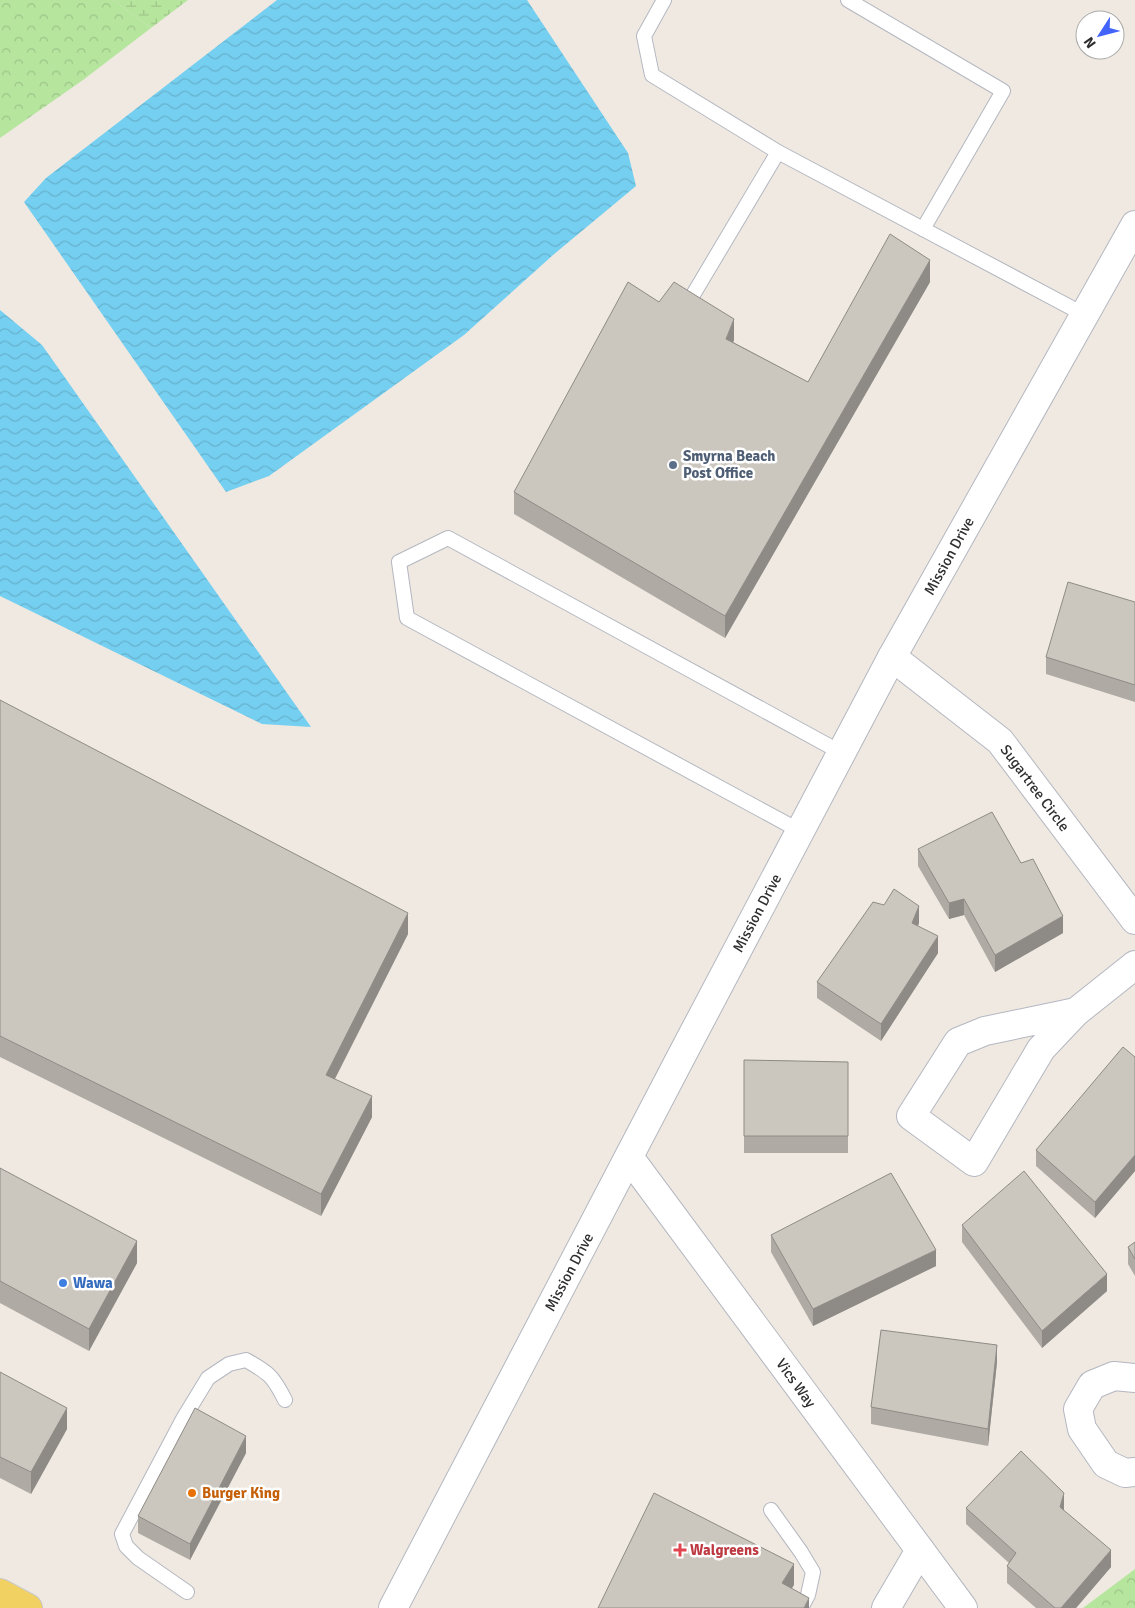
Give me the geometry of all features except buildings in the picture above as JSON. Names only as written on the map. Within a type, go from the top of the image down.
[{"type":"main road","points":[[0,1593],[28,1608]]},
{"type":"street","name":"Mission Drive","points":[[393,1608],[892,657],[1135,225]]},
{"type":"street","name":"Sugartree Circle","points":[[892,657],[1000,741],[1135,920]]},
{"type":"street","points":[[1076,1012],[985,1031],[958,1042],[911,1116],[974,1162],[1041,1049],[1076,1012],[1135,965]]},
{"type":"street","name":"Vics Way","points":[[629,1157],[962,1608]]},
{"type":"street","points":[[1135,1378],[1114,1376],[1092,1385],[1078,1409],[1082,1429],[1106,1464],[1125,1473],[1135,1472]]},
{"type":"street","points":[[886,1608],[920,1550]]},
{"type":"lane","points":[[664,0],[644,36],[652,75],[778,152],[1085,315]]},
{"type":"lane","points":[[848,0],[1003,91],[923,229]]},
{"type":"lane","points":[[684,310],[778,152]]},
{"type":"lane","points":[[800,831],[408,618],[399,562],[448,538],[842,753]]},
{"type":"lane","points":[[187,1592],[138,1558],[126,1546],[122,1534],[183,1419],[208,1378],[228,1364],[246,1360],[268,1373],[286,1400]]},
{"type":"lane","points":[[771,1510],[813,1572],[808,1595],[801,1608]]},
{"type":"green space","points":[[0,0],[113,0],[151,28],[83,80],[0,138]]},
{"type":"green space","points":[[113,0],[188,0],[151,28]]},
{"type":"green space","points":[[1135,1569],[1135,1608],[1083,1608]]},
{"type":"water","points":[[277,0],[527,0],[628,153],[636,186],[553,255],[464,335],[269,476],[226,492],[24,202],[46,178]]},
{"type":"water","points":[[0,310],[42,345],[311,727],[262,724],[0,596]]},
{"type":"place","name":"Smyrna Beach Post Office","points":[[673,465]]},
{"type":"place","name":"Wawa","points":[[63,1283]]},
{"type":"place","name":"Burger King","points":[[192,1493]]},
{"type":"place","name":"Walgreens","points":[[680,1550]]}]
